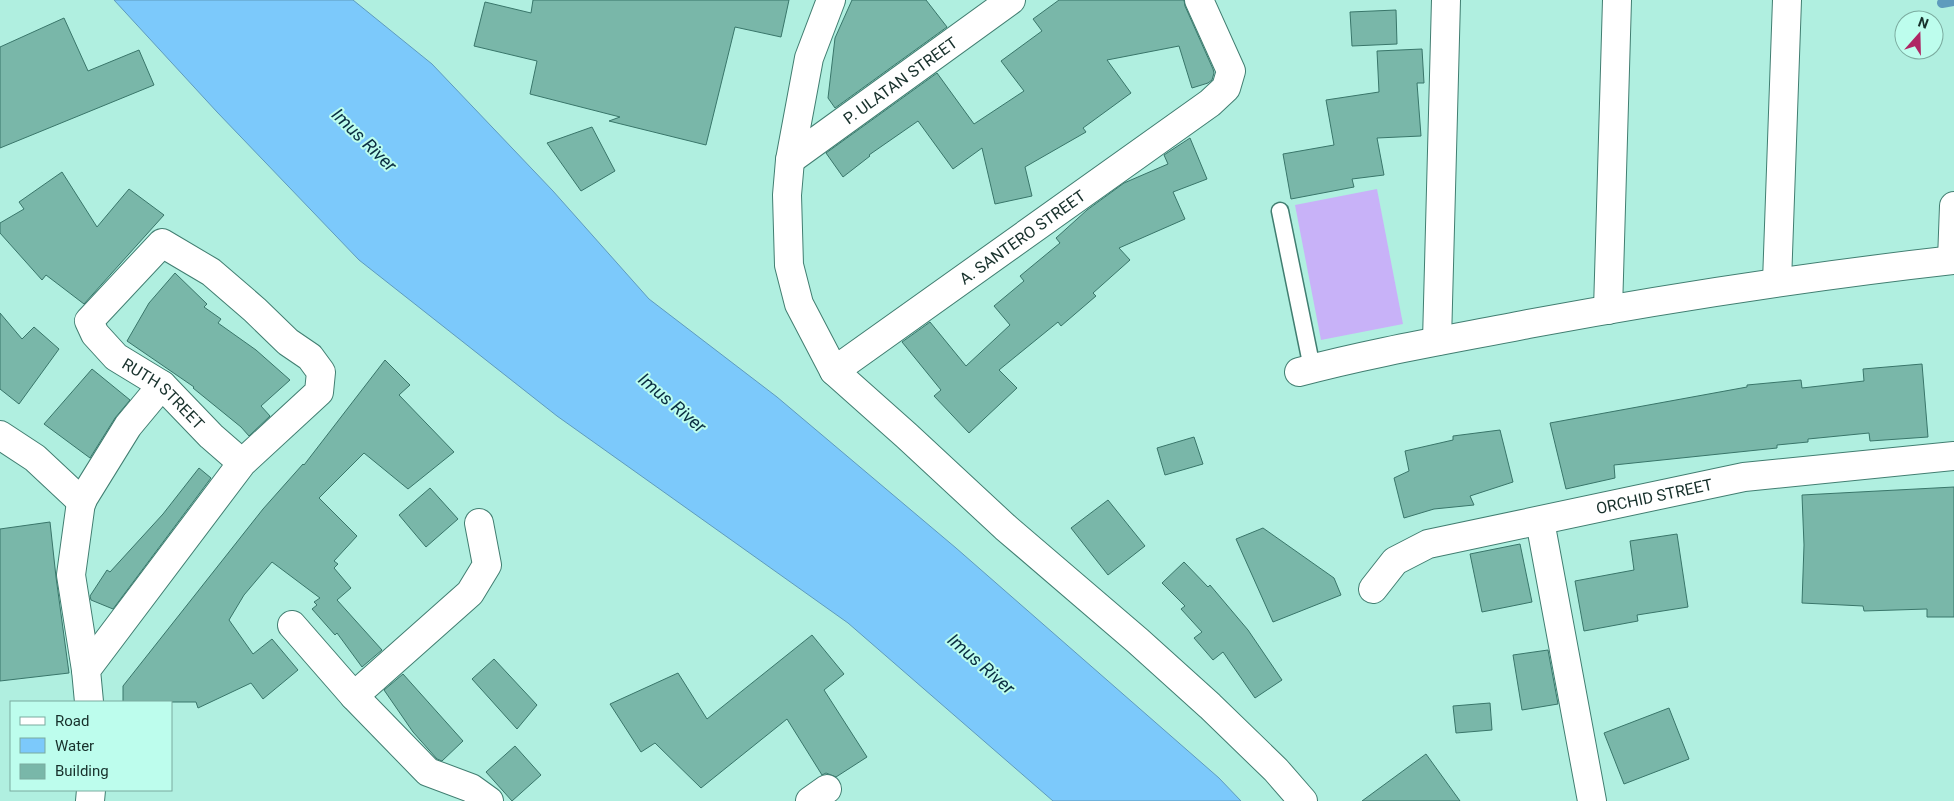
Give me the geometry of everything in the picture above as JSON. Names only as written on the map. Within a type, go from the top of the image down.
[{"type":"street","points":[[831,0],[809,58],[790,160],[787,195],[789,265],[799,304],[834,370],[1005,527],[1138,641],[1210,706],[1276,770],[1303,801]]},
{"type":"street","name":"P. ULATAN STREET","points":[[790,160],[1011,0]]},
{"type":"street","name":"A. SANTERO STREET","points":[[834,370],[1210,104],[1226,88],[1231,71],[1200,0]]},
{"type":"street","points":[[1437,341],[1446,0]]},
{"type":"street","points":[[1608,310],[1617,0]]},
{"type":"street","points":[[1777,282],[1787,0]]},
{"type":"street","points":[[1306,370],[1437,341],[1608,310],[1777,282],[1953,260],[1954,206]]},
{"type":"street","name":"RUTH STREET","points":[[162,243],[211,272],[288,342],[310,357],[320,372],[319,392],[242,463],[211,436],[162,385],[116,357],[95,334],[89,320],[162,243]]},
{"type":"street","points":[[88,701],[86,670],[71,575],[82,502],[128,426],[162,385]]},
{"type":"street","points":[[0,434],[35,458],[82,502]]},
{"type":"street","name":"ORCHID STREET","points":[[1373,589],[1395,560],[1428,544],[1744,477],[1954,456]]},
{"type":"street","points":[[86,670],[242,463]]},
{"type":"street","points":[[1540,521],[1592,801]]},
{"type":"street","points":[[354,696],[470,593],[487,565],[479,523]]},
{"type":"street","points":[[292,625],[354,696],[428,772],[471,788],[489,801]]},
{"type":"lane","points":[[1280,212],[1306,370]]},
{"type":"shaded area","points":[[1377,189],[1403,324],[1321,340],[1295,205]]},
{"type":"water","name":"Imus River","points":[[114,0],[353,0],[432,64],[553,191],[649,299],[777,397],[956,548],[1219,778],[1241,801],[1053,801],[848,623],[557,416],[359,260],[217,112]]},
{"type":"building","points":[[533,0],[789,0],[781,37],[735,27],[706,145],[609,121],[620,117],[530,94],[537,61],[474,46],[485,2],[531,13]]},
{"type":"building","points":[[852,0],[926,0],[947,27],[835,108],[828,98],[835,38]]},
{"type":"building","points":[[1059,0],[1184,0],[1213,69],[1212,80],[1192,88],[1179,46],[1107,60],[1131,93],[1083,128],[1086,132],[1025,167],[1032,196],[995,204],[982,148],[953,169],[918,121],[869,155],[843,177],[826,153],[937,73],[974,124],[1024,91],[1001,61],[1042,31],[1033,19]]},
{"type":"building","points":[[1396,10],[1397,44],[1352,46],[1350,12]]},
{"type":"building","points":[[64,18],[88,71],[139,50],[154,85],[0,148],[0,47]]},
{"type":"building","points":[[1422,49],[1424,83],[1417,83],[1421,136],[1377,138],[1384,175],[1352,179],[1354,187],[1291,199],[1283,154],[1334,145],[1326,100],[1379,92],[1377,51]]},
{"type":"building","points":[[592,127],[615,171],[581,191],[547,143]]},
{"type":"building","points":[[1190,138],[1207,179],[1173,192],[1185,219],[1119,248],[1130,260],[1093,293],[1096,296],[1061,326],[1058,322],[999,370],[1017,388],[969,433],[934,396],[941,390],[902,342],[930,322],[966,366],[1010,325],[994,306],[1024,281],[1020,276],[1060,243],[1056,238],[1087,210],[1124,183],[1168,164],[1164,155]]},
{"type":"building","points":[[62,172],[97,227],[129,189],[164,215],[84,304],[46,275],[42,280],[0,233],[0,223],[24,209],[19,202]]},
{"type":"building","points":[[175,273],[207,304],[204,307],[221,319],[218,323],[256,350],[290,380],[261,406],[270,416],[249,436],[194,387],[127,341],[149,303]]},
{"type":"building","points":[[0,313],[22,339],[34,327],[59,349],[19,404],[0,389]]},
{"type":"building","points":[[385,360],[410,385],[399,395],[454,452],[408,489],[364,453],[319,498],[357,536],[334,561],[338,564],[334,568],[351,588],[337,600],[382,650],[362,667],[337,633],[335,635],[312,609],[317,605],[314,602],[320,598],[272,562],[244,595],[229,620],[253,654],[272,639],[298,670],[263,699],[251,683],[198,708],[196,702],[123,701],[123,686],[263,509],[304,465]]},
{"type":"building","points":[[1922,364],[1928,437],[1870,441],[1869,433],[1808,439],[1808,442],[1777,445],[1777,448],[1614,465],[1615,478],[1566,489],[1550,423],[1747,387],[1747,385],[1801,380],[1802,388],[1864,381],[1863,369]]},
{"type":"building","points":[[92,369],[130,400],[115,418],[90,458],[44,424]]},
{"type":"building","points":[[1500,430],[1513,482],[1470,496],[1474,505],[1434,509],[1404,518],[1394,478],[1409,471],[1405,451],[1453,440],[1453,436]]},
{"type":"building","points":[[1194,437],[1203,464],[1165,475],[1157,448]]},
{"type":"building","points":[[199,468],[211,478],[113,609],[91,600],[90,596],[107,570],[110,572],[163,514]]},
{"type":"building","points":[[1954,487],[1954,617],[1927,617],[1927,609],[1864,611],[1863,606],[1802,603],[1804,545],[1802,495]]},
{"type":"building","points":[[430,488],[458,519],[426,547],[399,515]]},
{"type":"building","points":[[1108,500],[1145,546],[1108,575],[1071,528]]},
{"type":"building","points":[[50,522],[69,673],[0,681],[0,529]]},
{"type":"building","points":[[1263,528],[1334,578],[1341,595],[1273,622],[1236,539]]},
{"type":"building","points":[[1677,534],[1688,607],[1637,615],[1638,621],[1584,631],[1575,581],[1634,570],[1630,541]]},
{"type":"building","points":[[1520,544],[1532,602],[1482,612],[1470,554]]},
{"type":"building","points":[[1184,562],[1208,587],[1210,585],[1248,630],[1282,680],[1255,698],[1223,652],[1213,660],[1194,638],[1202,632],[1181,609],[1185,606],[1162,583]]},
{"type":"building","points":[[812,635],[844,674],[824,690],[867,757],[836,777],[826,773],[822,775],[787,719],[701,788],[655,743],[641,752],[610,704],[678,673],[707,719]]},
{"type":"building","points":[[1548,650],[1558,704],[1522,710],[1513,655]]},
{"type":"building","points":[[494,659],[537,705],[517,729],[472,679]]},
{"type":"building","points":[[403,674],[463,741],[442,761],[437,759],[413,732],[384,690]]},
{"type":"building","points":[[1490,703],[1492,730],[1456,733],[1453,706]]},
{"type":"building","points":[[1669,708],[1689,759],[1624,784],[1604,733]]},
{"type":"building","points":[[515,746],[541,775],[512,801],[486,772]]},
{"type":"building","points":[[1426,754],[1460,801],[1362,801]]},
{"type":"waterway","points":[[1942,3],[1954,1]]}]
